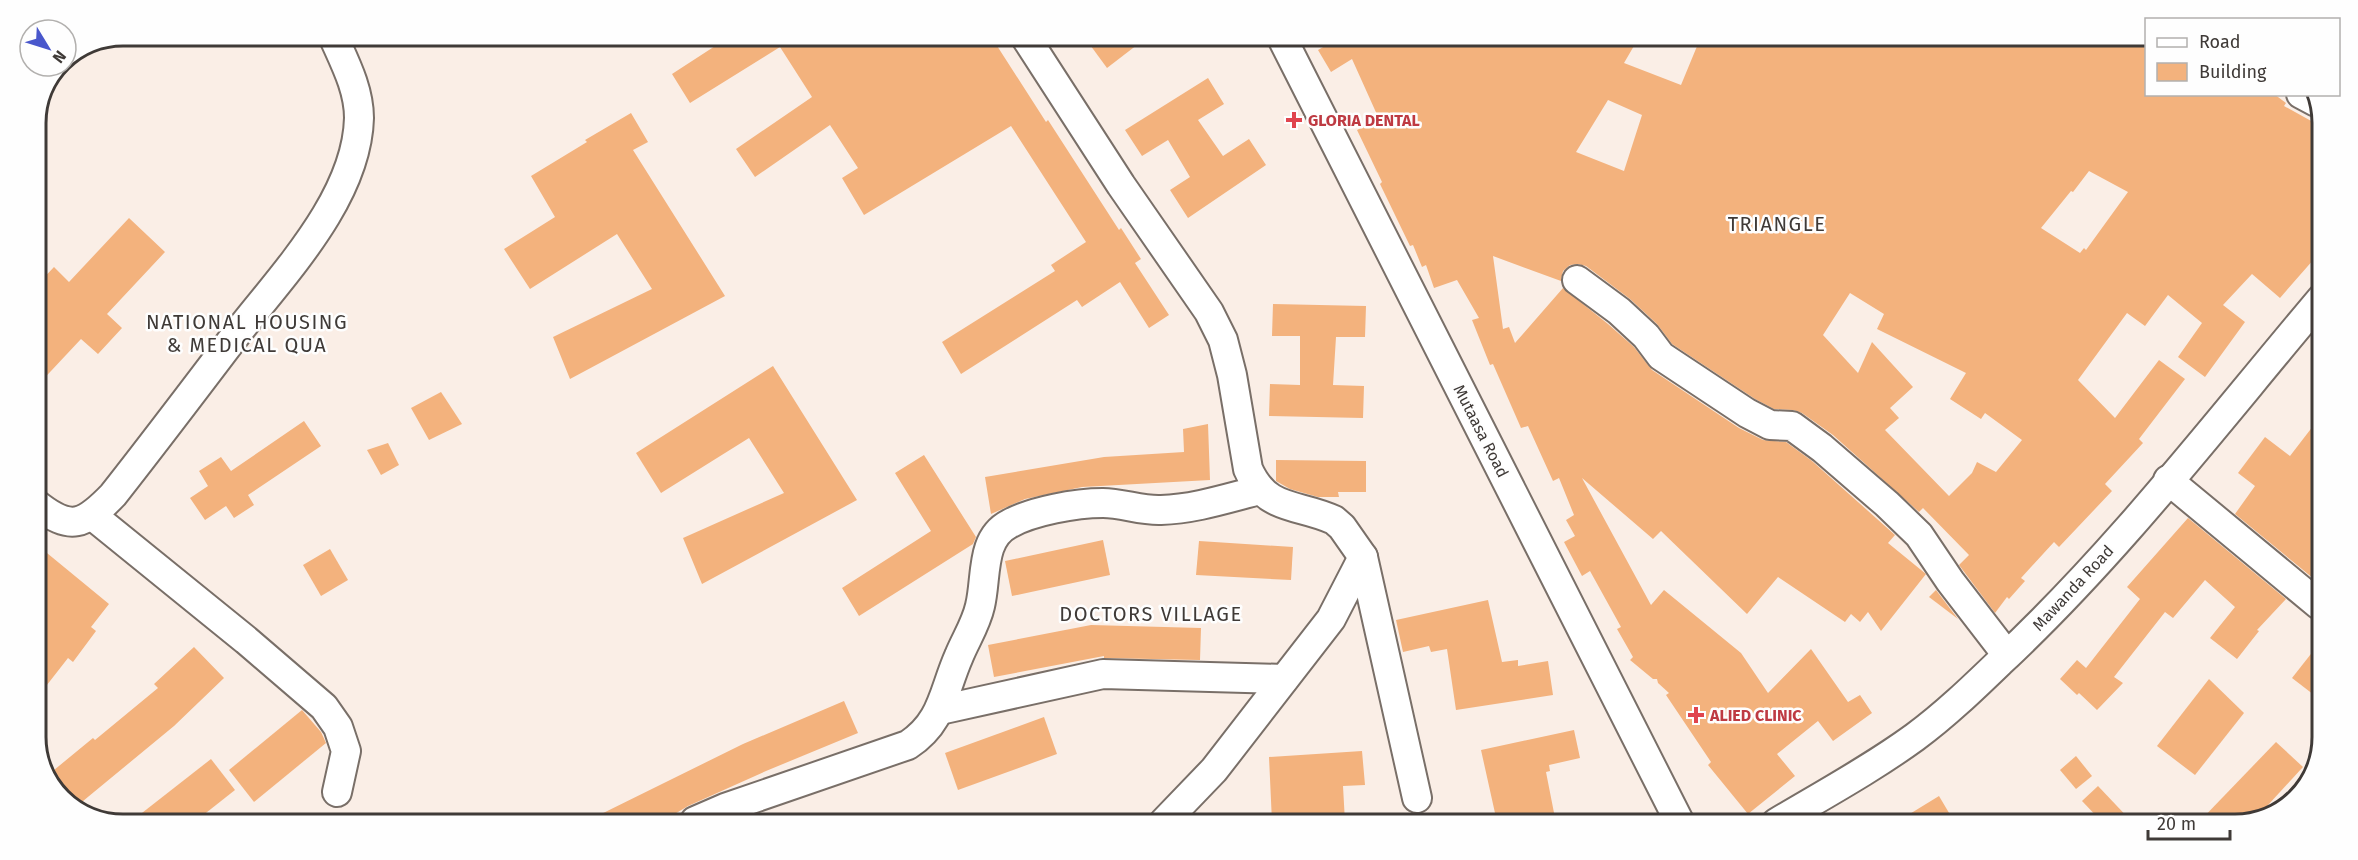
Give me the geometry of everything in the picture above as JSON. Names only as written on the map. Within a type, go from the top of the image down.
[{"type":"street","points":[[47,515],[70,522],[93,516],[113,495],[316,230],[348,173],[356,144],[359,117],[356,88],[337,46]]},
{"type":"street","points":[[1031,46],[1121,184],[1209,312],[1223,340],[1232,375],[1248,469],[1260,490],[1281,504],[1321,514],[1334,520],[1342,527],[1363,557],[1417,798]]},
{"type":"street","name":"Mutaasa Road","points":[[1286,46],[1675,814]]},
{"type":"street","points":[[1577,280],[1625,317],[1646,336],[1661,356],[1770,425],[1792,426],[1822,448],[1887,504],[1919,535],[1950,581],[2007,655]]},
{"type":"street","name":"Mawanda Road","points":[[1790,814],[1915,736],[2007,655],[2082,581],[2311,310]]},
{"type":"street","points":[[2168,480],[2312,599]]},
{"type":"street","points":[[711,814],[908,745],[933,720],[980,608],[988,550],[995,534],[1009,524],[1070,506],[1102,503],[1158,510],[1182,509],[1260,490]]},
{"type":"street","points":[[93,516],[246,640],[324,707],[338,727],[346,751],[337,792]]},
{"type":"street","points":[[1172,814],[1214,770],[1330,619],[1363,557]]},
{"type":"street","points":[[933,720],[1103,674],[1284,679]]},
{"type":"building","points":[[715,46],[997,46],[1046,122],[1048,120],[1119,230],[1121,228],[1141,259],[1135,263],[1169,315],[1149,328],[1120,282],[1082,307],[1077,300],[961,374],[942,342],[1055,271],[1051,265],[1086,242],[1011,126],[864,215],[842,178],[858,168],[830,125],[755,177],[736,149],[812,97],[780,47],[690,103],[672,74]]},
{"type":"building","points":[[1091,46],[1136,46],[1107,68]]},
{"type":"building","points":[[1325,46],[1634,46],[1624,63],[1681,85],[1697,46],[2145,46],[2145,96],[2277,96],[2286,103],[2284,106],[2311,121],[2311,262],[2280,298],[2252,274],[2223,305],[2245,322],[2205,377],[2178,357],[2202,323],[2168,295],[2145,326],[2127,313],[2078,380],[2115,418],[2159,360],[2185,379],[2139,439],[2143,443],[2105,484],[2112,491],[2059,547],[2054,542],[2021,578],[2025,581],[2009,599],[2007,597],[1995,613],[1959,565],[1969,555],[1923,508],[1919,512],[1833,435],[1802,413],[1774,409],[1755,399],[1672,344],[1657,324],[1630,299],[1586,266],[1570,265],[1563,271],[1561,281],[1493,256],[1503,329],[1509,327],[1515,343],[1563,288],[1634,347],[1652,370],[1739,428],[1763,440],[1786,442],[1812,461],[1895,535],[1888,543],[1926,574],[1881,631],[1868,612],[1860,622],[1851,614],[1845,622],[1778,577],[1747,614],[1661,531],[1653,539],[1582,478],[1651,605],[1664,590],[1741,653],[1768,693],[1811,649],[1848,702],[1860,695],[1872,713],[1833,741],[1818,721],[1777,754],[1795,776],[1748,814],[1708,765],[1711,762],[1666,695],[1669,693],[1658,683],[1657,679],[1653,679],[1630,660],[1633,657],[1617,629],[1621,627],[1590,571],[1582,576],[1564,542],[1575,536],[1566,520],[1574,515],[1559,478],[1553,481],[1528,426],[1521,428],[1493,364],[1490,365],[1472,320],[1479,318],[1457,280],[1434,288],[1426,265],[1422,267],[1413,245],[1410,246],[1380,184],[1382,182],[1357,130],[1379,119],[1352,59],[1331,72],[1318,50]],"holes":[[[1608,100],[1642,115],[1624,171],[1576,152]],[[2089,171],[2128,192],[2086,250],[2084,248],[2080,253],[2041,228]],[[1850,293],[1884,314],[1877,329],[1966,373],[1950,399],[1981,419],[1985,413],[2022,440],[1996,472],[1977,462],[1972,473],[1949,496],[1885,430],[1899,418],[1890,408],[1913,387],[1872,342],[1858,373],[1823,335]]]},
{"type":"building","points":[[1208,78],[1224,104],[1198,120],[1223,156],[1249,139],[1266,165],[1188,218],[1170,190],[1190,177],[1168,140],[1142,156],[1125,130]]},
{"type":"building","points":[[631,113],[648,142],[633,150],[725,296],[570,379],[553,337],[652,289],[617,234],[530,289],[504,249],[555,217],[531,176]]},
{"type":"building","points":[[129,218],[165,252],[107,314],[122,328],[98,354],[81,339],[46,376],[46,275],[54,267],[69,282]]},
{"type":"building","points":[[1273,304],[1366,306],[1365,337],[1336,337],[1333,385],[1364,386],[1363,418],[1269,416],[1270,384],[1300,385],[1300,336],[1272,336]]},
{"type":"building","points":[[773,366],[857,500],[702,584],[683,538],[784,493],[749,438],[661,493],[636,453]]},
{"type":"building","points":[[441,392],[462,424],[429,440],[411,408]]},
{"type":"building","points":[[304,421],[321,446],[248,495],[254,505],[234,518],[226,506],[205,520],[190,498],[208,486],[199,471],[221,457],[231,471]]},
{"type":"building","points":[[1208,424],[1210,480],[1082,487],[1025,499],[991,514],[985,477],[1104,457],[1184,452],[1183,429]]},
{"type":"building","points":[[2312,428],[2312,577],[2235,514],[2255,486],[2238,473],[2265,437],[2290,456]]},
{"type":"building","points":[[388,443],[399,465],[381,475],[367,450]]},
{"type":"building","points":[[924,455],[976,537],[973,544],[859,616],[842,588],[931,531],[895,473]]},
{"type":"building","points":[[1276,460],[1366,461],[1366,492],[1338,492],[1339,497],[1318,497],[1290,489],[1276,481]]},
{"type":"building","points":[[2188,518],[2286,599],[2257,630],[2259,631],[2237,659],[2210,638],[2235,607],[2205,580],[2173,618],[2165,612],[2114,677],[2123,683],[2097,710],[2060,679],[2077,660],[2086,668],[2140,599],[2127,587]]},
{"type":"building","points":[[1103,540],[1110,575],[1012,596],[1005,561]]},
{"type":"building","points":[[1199,541],[1293,547],[1291,580],[1196,575]]},
{"type":"building","points":[[330,549],[348,580],[321,596],[303,565]]},
{"type":"building","points":[[47,553],[109,604],[91,627],[96,631],[73,662],[68,658],[47,685]]},
{"type":"building","points":[[1936,590],[1958,619],[1929,597]]},
{"type":"building","points":[[1488,600],[1502,662],[1518,660],[1518,666],[1548,661],[1553,695],[1456,710],[1447,649],[1431,652],[1429,646],[1403,652],[1396,620]]},
{"type":"building","points":[[1091,625],[1201,628],[1200,660],[1104,658],[1104,656],[994,677],[988,645]]},
{"type":"building","points":[[194,647],[224,678],[174,726],[82,802],[69,791],[54,770],[158,688],[154,684]]},
{"type":"building","points":[[2312,653],[2312,693],[2292,678]]},
{"type":"building","points":[[2209,679],[2244,713],[2195,775],[2157,746]]},
{"type":"building","points":[[844,701],[858,733],[766,771],[675,814],[601,814],[743,744]]},
{"type":"building","points":[[302,710],[321,732],[326,743],[254,802],[229,770]]},
{"type":"building","points":[[1044,717],[1057,754],[958,790],[945,753]]},
{"type":"building","points":[[1574,730],[1580,758],[1549,765],[1550,771],[1546,772],[1554,814],[1495,814],[1481,750]]},
{"type":"building","points":[[2276,742],[2303,767],[2266,807],[2245,813],[2207,814]]},
{"type":"building","points":[[1362,751],[1365,785],[1343,786],[1345,814],[1272,814],[1269,757]]},
{"type":"building","points":[[2076,756],[2092,776],[2076,789],[2060,770]]},
{"type":"building","points":[[211,759],[235,790],[205,814],[141,814]]},
{"type":"building","points":[[2098,786],[2125,814],[2094,814],[2082,801]]},
{"type":"building","points":[[1939,796],[1950,814],[1910,814]]},
{"type":"place","name":"GLORIA DENTAL","points":[[1294,120]]},
{"type":"place","name":"ALIED CLINIC","points":[[1696,715]]},
{"type":"district","name":"TRIANGLE","points":[[1777,224]]},
{"type":"district","name":"NATIONAL HOUSING & MEDICAL QUA","points":[[247,334]]},
{"type":"district","name":"DOCTORS VILLAGE","points":[[1151,614]]}]
